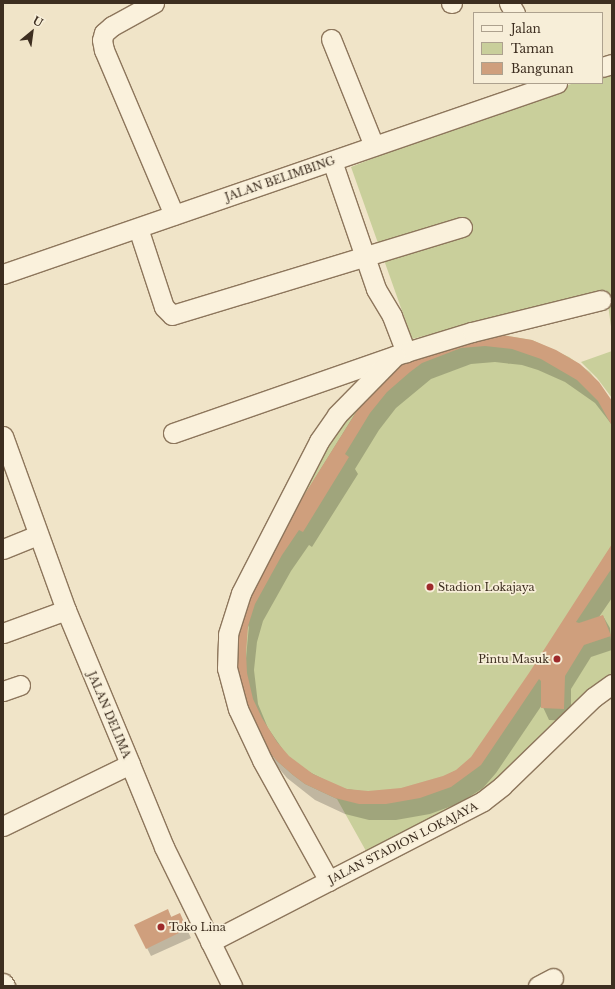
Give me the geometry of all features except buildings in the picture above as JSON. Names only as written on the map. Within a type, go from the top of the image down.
[{"type":"street","points":[[154,3],[112,26],[104,33],[102,40],[104,50],[174,215]]},
{"type":"street","points":[[509,3],[514,12]]},
{"type":"street","points":[[330,39],[374,146]]},
{"type":"street","name":"JALAN BELIMBING","points":[[3,274],[332,161],[549,84]]},
{"type":"street","points":[[332,161],[376,289],[392,316],[400,354]]},
{"type":"street","points":[[138,228],[164,307],[172,315],[462,227]]},
{"type":"street","points":[[173,433],[400,354],[472,332],[601,300]]},
{"type":"street","points":[[329,881],[262,760],[238,709],[227,668],[228,634],[241,593],[320,441],[337,415],[400,354]]},
{"type":"street","name":"JALAN DELIMA","points":[[3,436],[66,610],[164,847],[232,986]]},
{"type":"street","points":[[3,549],[38,535]]},
{"type":"street","points":[[3,632],[66,610]]},
{"type":"street","name":"JALAN STADION LOKAJAYA","points":[[210,942],[483,801],[507,781],[589,702],[612,684]]},
{"type":"street","points":[[3,826],[130,764]]},
{"type":"green space","points":[[612,69],[612,334],[606,290],[412,339],[351,167],[442,131],[571,84],[603,84],[603,73]]},
{"type":"green space","name":"Stadion Lokajaya","points":[[490,333],[532,340],[569,357],[590,372],[612,401],[612,675],[522,758],[488,786],[438,817],[366,851],[337,799],[305,784],[293,775],[277,761],[261,742],[231,659],[312,460],[389,364]]},
{"type":"green space","points":[[612,351],[612,398],[597,378],[581,362]]},
{"type":"place","name":"Stadion Lokajaya","points":[[430,587]]},
{"type":"place","name":"Pintu Masuk","points":[[557,659]]},
{"type":"place","name":"Toko Lina","points":[[161,927]]}]
